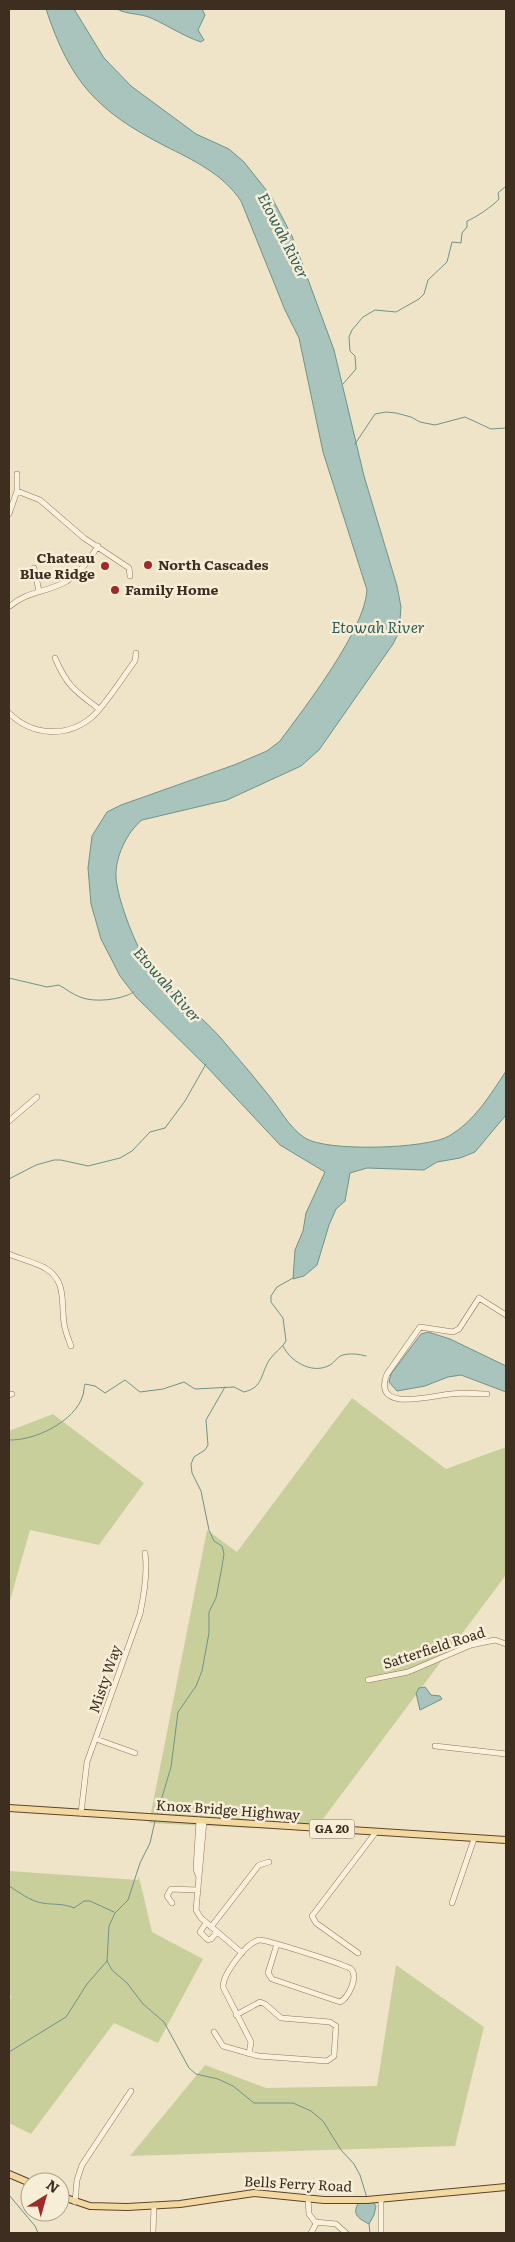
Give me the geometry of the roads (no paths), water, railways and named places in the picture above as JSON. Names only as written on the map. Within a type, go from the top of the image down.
[{"type":"main road","name":"Knox Bridge Highway","points":[[9,1808],[506,1840]]},
{"type":"main road","name":"Bells Ferry Road","points":[[70,2200],[101,2207],[193,2202],[254,2193],[308,2199],[381,2198],[506,2187]]},
{"type":"street","points":[[9,514],[17,491],[18,474]]},
{"type":"street","points":[[17,491],[40,500],[84,538],[129,568],[130,576]]},
{"type":"street","points":[[10,606],[21,597],[66,582],[84,568],[98,546]]},
{"type":"street","points":[[34,568],[39,591]]},
{"type":"street","points":[[9,713],[28,727],[40,732],[75,728],[93,716],[99,709],[134,661],[136,654]]},
{"type":"street","points":[[55,658],[64,678],[71,687],[99,709]]},
{"type":"street","points":[[9,1121],[37,1097]]},
{"type":"street","points":[[9,1254],[45,1269],[57,1280],[63,1296],[64,1323],[71,1346]]},
{"type":"street","points":[[487,1394],[454,1393],[415,1400],[400,1399],[390,1395],[384,1386],[387,1374],[417,1330],[425,1327],[453,1332],[460,1329],[479,1298],[506,1315]]},
{"type":"street","name":"Misty Way","points":[[81,1813],[87,1762],[140,1614],[144,1597],[145,1553]]},
{"type":"street","name":"Satterfield Road","points":[[368,1680],[408,1672],[471,1645],[495,1640],[506,1644]]},
{"type":"street","points":[[96,1739],[135,1752]]},
{"type":"street","points":[[435,1746],[506,1754]]},
{"type":"street","points":[[201,1820],[196,1869],[198,1875],[196,1910],[211,1927],[242,1953]]},
{"type":"street","points":[[358,1953],[316,1923],[312,1916],[376,1832]]},
{"type":"street","points":[[452,1903],[474,1838]]},
{"type":"street","points":[[211,1927],[259,1865],[269,1862]]},
{"type":"street","points":[[172,1903],[167,1896],[172,1889],[197,1890]]},
{"type":"street","points":[[206,1922],[200,1932],[202,1936],[211,1939],[217,1932]]},
{"type":"street","points":[[250,2054],[251,2042],[225,1994],[223,1980],[242,1953],[257,1940],[277,1944],[349,1968],[354,1978],[345,2000],[337,2002],[272,1979],[268,1972],[277,1944]]},
{"type":"street","points":[[214,2032],[223,2046],[258,2056],[326,2061],[334,2056],[336,2026],[330,2022],[281,2018],[260,2002],[236,2015]]},
{"type":"street","points":[[76,2202],[78,2180],[82,2165],[131,2091]]},
{"type":"street","points":[[381,2198],[381,2233]]},
{"type":"street","points":[[308,2199],[309,2214],[317,2222],[336,2224],[346,2233]]},
{"type":"street","points":[[153,2233],[154,2205]]},
{"type":"street","points":[[311,2233],[317,2222]]},
{"type":"water","name":"Etowah River","points":[[46,9],[74,9],[104,58],[131,86],[196,134],[229,149],[244,162],[271,196],[292,236],[334,350],[364,476],[397,586],[401,607],[399,632],[393,644],[319,750],[301,766],[227,800],[142,820],[131,831],[120,853],[116,877],[120,899],[135,940],[153,971],[220,1037],[271,1098],[289,1123],[305,1138],[316,1142],[354,1147],[377,1147],[420,1144],[449,1136],[474,1115],[506,1071],[506,1115],[475,1152],[460,1158],[437,1162],[424,1170],[367,1168],[350,1173],[345,1201],[336,1209],[329,1225],[317,1265],[304,1276],[293,1279],[295,1250],[303,1231],[306,1213],[325,1172],[280,1145],[206,1066],[136,997],[120,976],[101,939],[91,904],[88,868],[92,836],[107,812],[121,805],[234,765],[267,751],[280,741],[318,689],[345,646],[364,607],[367,590],[323,452],[299,338],[285,310],[241,201],[234,191],[216,175],[141,133],[104,107],[76,75],[55,34]]},
{"type":"water","points":[[117,9],[202,9],[205,15],[198,30],[204,40],[201,42],[194,40],[147,16]]},
{"type":"water","points":[[428,1332],[450,1339],[506,1366],[506,1392],[461,1375],[448,1377],[425,1386],[397,1391],[389,1382],[391,1374],[421,1334]]},
{"type":"water","points":[[425,1687],[431,1695],[440,1696],[442,1699],[420,1710],[416,1693],[419,1688]]},
{"type":"water","points":[[362,2198],[371,2199],[376,2206],[369,2224],[360,2219],[356,2214],[356,2207]]},
{"type":"waterway","points":[[343,384],[356,369],[355,356],[350,351],[349,337],[352,330],[363,317],[375,310],[396,312],[419,299],[424,294],[428,280],[447,262],[452,242],[461,243],[462,233],[467,227],[467,221],[484,212],[496,202],[499,199],[498,193],[506,186]]},
{"type":"waterway","points":[[355,444],[375,414],[386,412],[396,413],[411,417],[420,422],[435,425],[465,417],[491,429],[506,428]]},
{"type":"waterway","points":[[9,978],[47,987],[59,985],[77,996],[93,1000],[115,999],[134,992]]},
{"type":"waterway","points":[[9,1179],[36,1165],[54,1160],[88,1166],[120,1158],[132,1151],[150,1132],[165,1128],[185,1101],[206,1064]]},
{"type":"waterway","points":[[9,1440],[30,1437],[63,1421],[79,1405],[85,1384],[95,1386],[105,1393],[125,1380],[140,1392],[163,1389],[184,1382],[195,1389],[234,1387],[244,1392],[250,1390],[261,1379],[270,1359],[286,1341],[283,1318],[271,1302],[271,1296],[277,1287],[293,1278]]},
{"type":"waterway","points":[[283,1346],[296,1361],[302,1365],[315,1368],[330,1365],[343,1355],[366,1356]]},
{"type":"waterway","points":[[157,1814],[171,1767],[178,1712],[196,1686],[202,1671],[209,1633],[209,1612],[216,1598],[224,1554],[222,1546],[214,1541],[209,1530],[201,1491],[192,1473],[191,1464],[194,1457],[205,1450],[208,1445],[206,1420],[225,1387]]},
{"type":"waterway","points":[[155,1821],[150,1843],[140,1863],[128,1900],[115,1913],[109,1926],[107,1961],[112,1970],[127,1983],[143,2004],[164,2022],[189,2068],[196,2074],[218,2079],[233,2086],[254,2103],[293,2103],[311,2111],[323,2121],[341,2150],[354,2164],[360,2175],[367,2198]]},
{"type":"waterway","points":[[9,1886],[33,1900],[46,1904],[74,1908],[84,1901],[90,1901],[114,1912]]},
{"type":"waterway","points":[[9,2052],[66,2017],[87,1984],[107,1961]]},
{"type":"waterway","points":[[9,2195],[35,2226],[38,2233]]},
{"type":"waterway","points":[[369,2224],[370,2233]]},
{"type":"place","name":"North Cascades","points":[[148,565]]},
{"type":"place","name":"Chateau Blue Ridge","points":[[105,566]]},
{"type":"place","name":"Family Home","points":[[115,590]]}]
